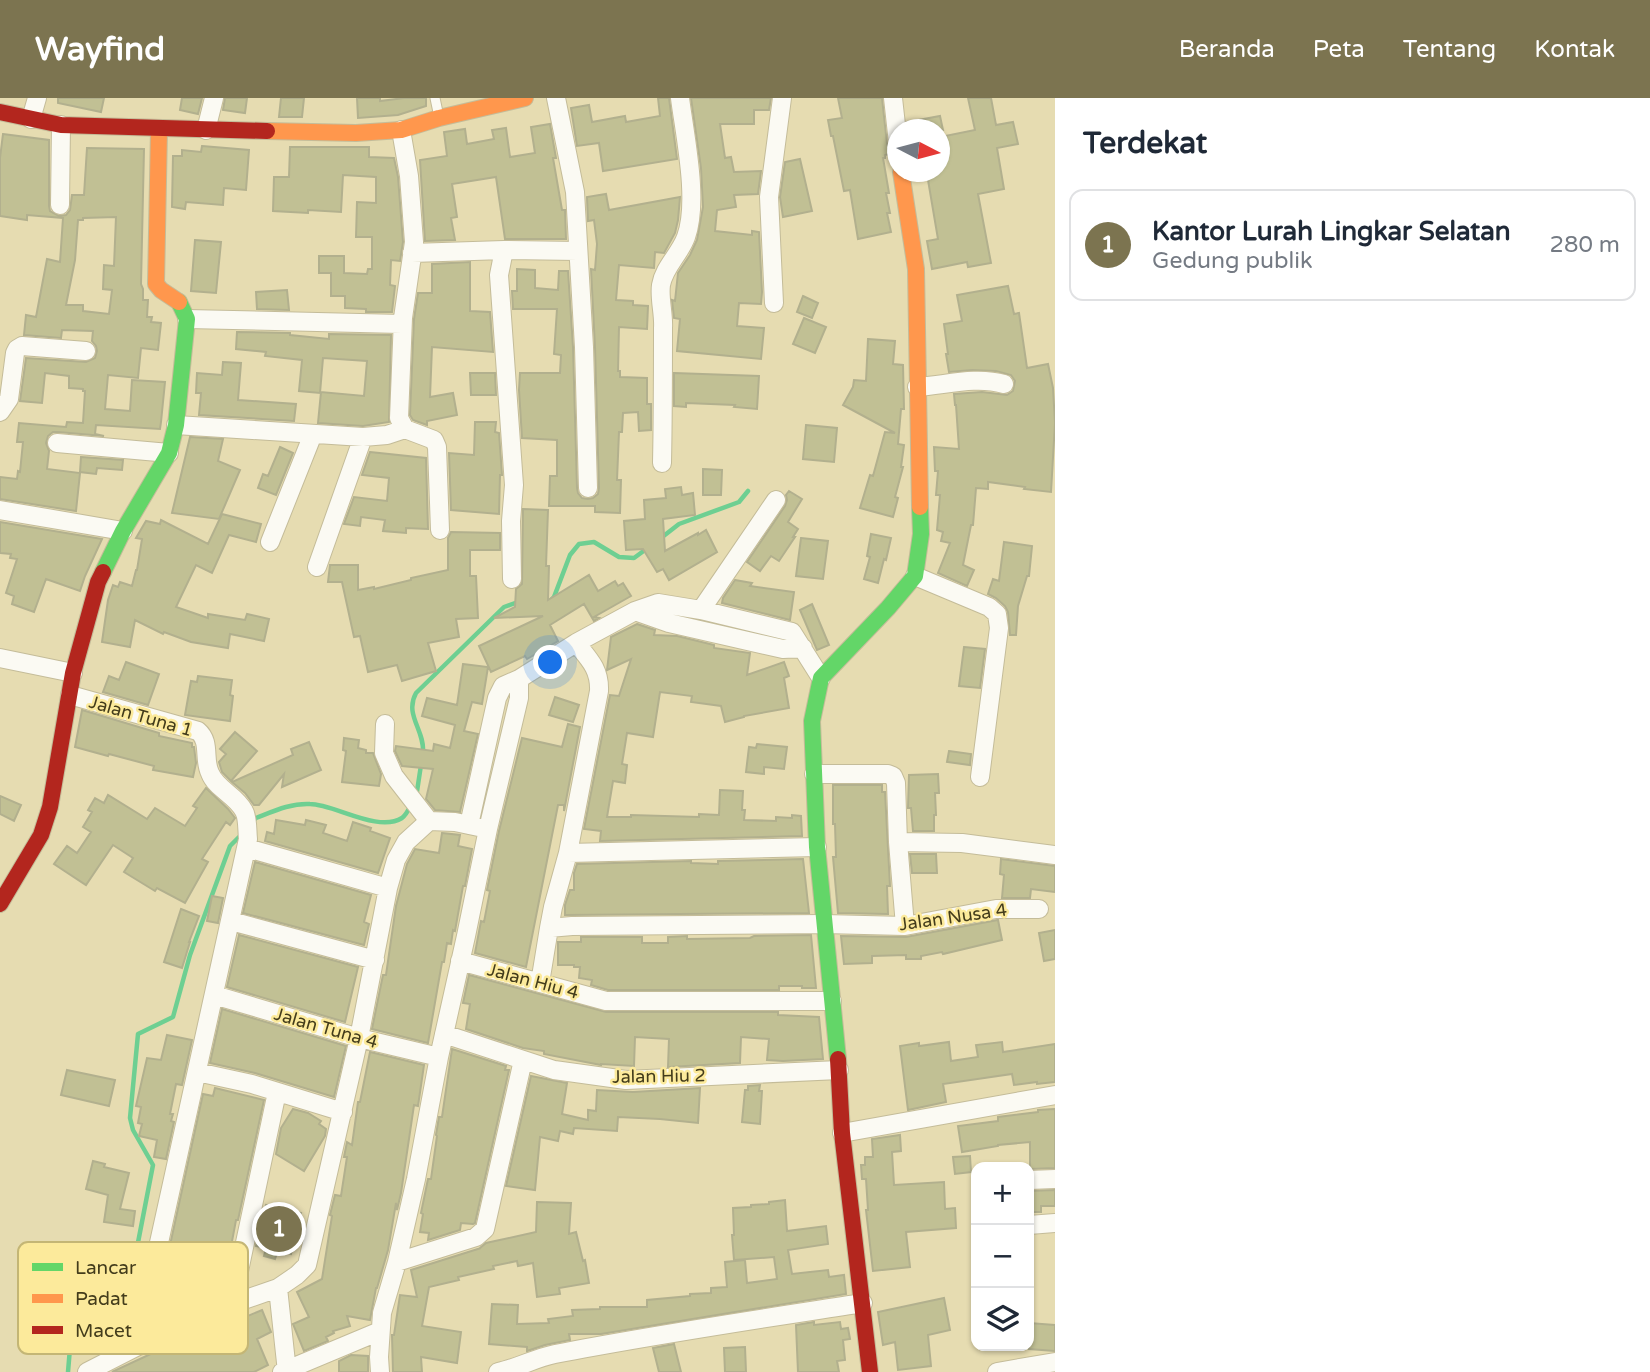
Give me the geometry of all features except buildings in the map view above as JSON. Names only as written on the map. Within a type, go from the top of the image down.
[{"type":"street","points":[[31,119],[37,98]]},
{"type":"street","points":[[206,130],[214,98]]},
{"type":"street","points":[[0,112],[61,125],[159,130],[356,133],[401,130],[439,118],[525,98]]},
{"type":"street","points":[[556,98],[575,192],[588,488]]},
{"type":"street","points":[[662,463],[664,319],[661,286],[685,239],[691,206],[680,98]]},
{"type":"street","points":[[775,303],[769,197],[782,98]]},
{"type":"street","points":[[893,98],[895,119]]},
{"type":"street","points":[[60,205],[61,125]]},
{"type":"street","points":[[0,904],[41,835],[50,807],[73,673],[98,582],[123,531],[169,453],[176,425],[187,319],[180,302],[156,284],[159,130]]},
{"type":"street","points":[[401,130],[409,176],[414,242],[402,324],[399,418],[405,429]]},
{"type":"street","points":[[870,1372],[842,1133],[839,1070],[817,847],[811,721],[821,678],[915,576],[921,534],[916,269],[903,182]]},
{"type":"street","points":[[504,250],[499,275],[514,485],[511,521],[512,579]]},
{"type":"street","points":[[412,253],[578,251]]},
{"type":"street","points":[[187,319],[402,324]]},
{"type":"street","points":[[0,412],[9,399],[15,353],[19,348],[22,346],[86,351]]},
{"type":"street","points":[[917,387],[977,380],[1004,384]]},
{"type":"street","points":[[176,425],[363,437],[387,435],[405,429],[435,440],[440,530]]},
{"type":"street","points":[[270,542],[313,434]]},
{"type":"street","points":[[317,567],[363,437]]},
{"type":"street","points":[[57,443],[169,453]]},
{"type":"street","points":[[701,610],[776,500]]},
{"type":"street","points":[[0,510],[123,531]]},
{"type":"street","points":[[915,576],[989,607],[997,614],[999,628],[980,778]]},
{"type":"street","points":[[469,825],[497,698],[503,685],[519,679],[576,643],[635,611],[658,603],[701,610],[792,632],[821,678]]},
{"type":"street","points":[[635,611],[669,623],[783,649],[803,648]]},
{"type":"street","points":[[540,983],[553,907],[568,853],[600,680],[593,664],[576,643]]},
{"type":"street","points":[[0,658],[73,673]]},
{"type":"street","points":[[380,1372],[382,1313],[416,1179],[439,1057],[519,698],[519,679]]},
{"type":"street","name":"Jalan Tuna 1","points":[[70,695],[198,731],[205,738],[208,768],[212,778],[238,802],[245,813],[248,843]]},
{"type":"street","points":[[384,723],[384,753],[394,776],[425,817],[488,829]]},
{"type":"street","points":[[814,774],[893,776],[896,783],[905,926]]},
{"type":"street","points":[[248,1298],[278,1288],[307,1265],[359,1038],[388,888],[396,860],[425,817]]},
{"type":"street","points":[[898,842],[962,843],[1055,855]]},
{"type":"street","points":[[159,1242],[248,843],[388,888]]},
{"type":"street","points":[[568,853],[817,847]]},
{"type":"street","name":"Jalan Nusa 4","points":[[549,928],[905,926],[996,909],[1039,909]]},
{"type":"street","points":[[231,921],[375,960]]},
{"type":"street","name":"Jalan Hiu 4","points":[[460,961],[606,1001],[832,1001]]},
{"type":"street","name":"Jalan Tuna 4","points":[[214,995],[359,1038],[439,1057]]},
{"type":"street","name":"Jalan Hiu 2","points":[[444,1034],[554,1070],[626,1080],[839,1070]]},
{"type":"street","points":[[397,1262],[477,1237],[485,1228],[523,1060]]},
{"type":"street","points":[[197,1072],[252,1084],[343,1112]]},
{"type":"street","points":[[245,1242],[277,1092]]},
{"type":"street","points":[[842,1133],[1055,1095]]},
{"type":"street","points":[[1034,1180],[1055,1179]]},
{"type":"street","points":[[1034,1225],[1055,1223]]},
{"type":"street","points":[[278,1288],[285,1371],[380,1331]]},
{"type":"street","points":[[498,1372],[563,1352],[863,1303]]},
{"type":"street","points":[[87,1372],[121,1354]]},
{"type":"street","points":[[998,1372],[1055,1362]]},
{"type":"lane","points":[[435,98],[439,118]]},
{"type":"waterway","points":[[661,538],[679,524],[739,502],[748,491]]},
{"type":"waterway","points":[[551,600],[570,555],[579,544],[594,542],[619,557],[634,558],[649,547]]},
{"type":"waterway","points":[[423,753],[412,708],[416,693],[504,607],[518,602]]},
{"type":"waterway","points":[[416,798],[421,765]]},
{"type":"waterway","points":[[252,822],[283,808],[310,804],[369,820],[392,822],[402,818],[411,805]]},
{"type":"waterway","points":[[138,1242],[153,1165],[133,1130],[130,1118],[138,1034],[173,1017],[190,955],[230,846],[242,834]]},
{"type":"waterway","points":[[68,1372],[70,1354]]},
{"type":"traffic: fast","points":[[103,572],[123,531],[169,453],[176,425],[187,319],[179,302]]},
{"type":"traffic: fast","points":[[838,1059],[817,847],[812,721],[821,678],[915,576],[921,534],[920,507]]},
{"type":"traffic: slow","points":[[267,131],[356,133],[401,130],[439,118],[525,98]]},
{"type":"traffic: slow","points":[[159,129],[156,284],[179,302]]},
{"type":"traffic: slow","points":[[903,182],[916,269],[920,507]]},
{"type":"traffic: jam","points":[[0,112],[61,125],[267,131]]},
{"type":"traffic: jam","points":[[0,904],[41,835],[50,807],[73,673],[103,572]]},
{"type":"traffic: jam","points":[[838,1059],[842,1133],[870,1372]]},
{"type":"place","name":"Kantor Lurah Lingkar Selatan","points":[[279,1229]]}]
